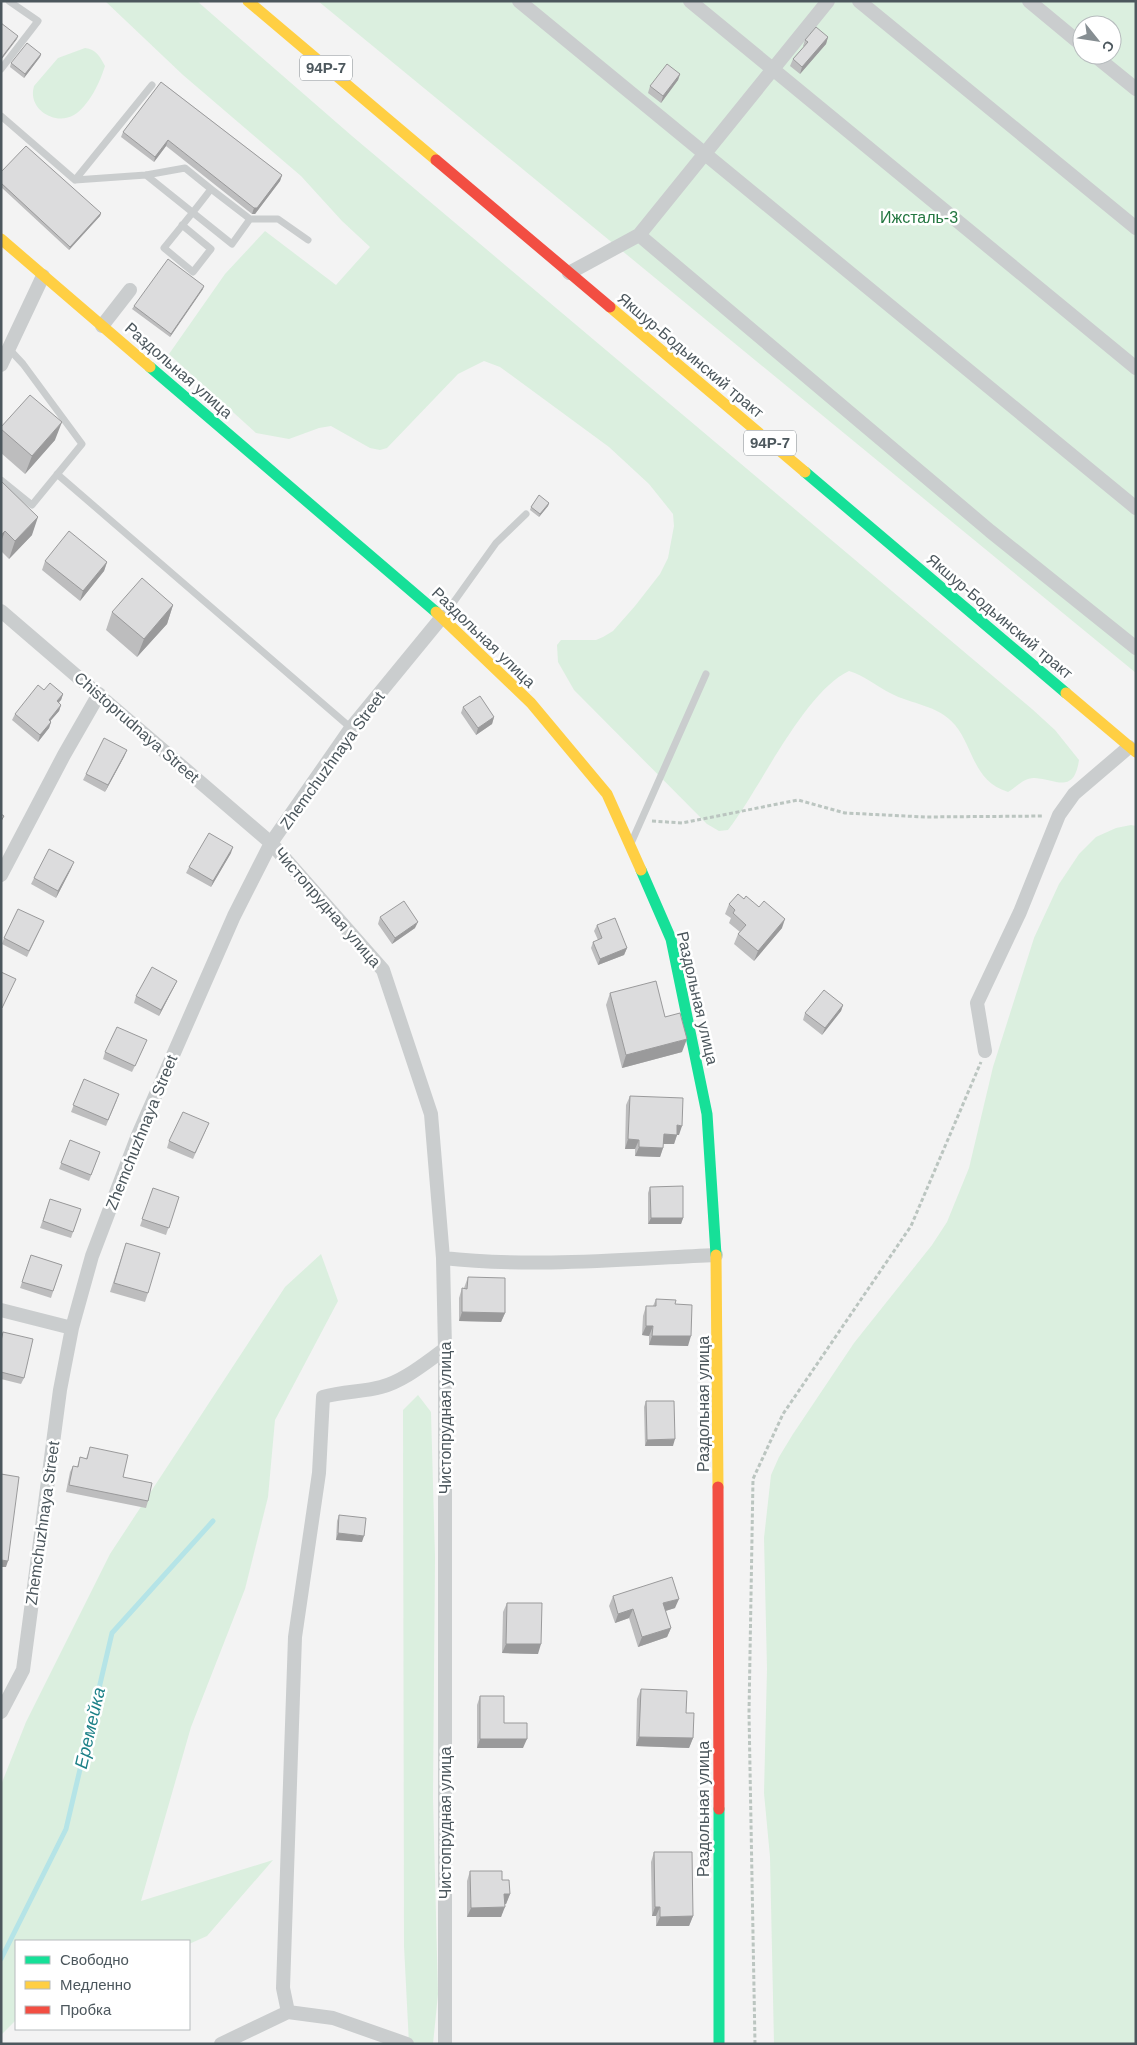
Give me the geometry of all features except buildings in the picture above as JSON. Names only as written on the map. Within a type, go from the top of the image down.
[{"type":"street","name":"Якшур-Бодьинский тракт","points":[[248,1],[1133,749]]},
{"type":"street","points":[[519,1],[1136,508]]},
{"type":"street","points":[[690,1],[1136,368]]},
{"type":"street","points":[[569,273],[639,234],[828,1]]},
{"type":"street","points":[[859,1],[1136,228]]},
{"type":"street","points":[[1029,1],[1072,37]]},
{"type":"street","points":[[1106,65],[1136,89]]},
{"type":"street","points":[[639,234],[990,531],[1136,648]]},
{"type":"street","name":"Раздольная улица","points":[[1,239],[442,617],[531,703],[607,794],[671,939],[707,1114],[716,1255],[720,1469],[719,2044]]},
{"type":"street","points":[[1,365],[43,276]]},
{"type":"street","points":[[102,326],[130,290]]},
{"type":"street","name":"Chistoprudnaya Street","points":[[1,611],[271,843]]},
{"type":"street","name":"Zhemchuzhnaya Street","points":[[1,1712],[23,1670],[60,1390],[72,1328],[92,1256],[138,1135],[234,916],[271,843],[351,728],[442,617]]},
{"type":"street","points":[[1,875],[64,755],[99,694]]},
{"type":"street","points":[[985,1051],[977,1003],[1020,912],[1059,815],[1074,794],[1133,749]]},
{"type":"street","name":"Чистопрудная улица","points":[[271,843],[382,970],[431,1114],[443,1258],[445,1349],[445,2044]]},
{"type":"street","points":[[443,1258],[587,1262],[716,1255]]},
{"type":"street","points":[[1,1310],[72,1328]]},
{"type":"street","points":[[288,2012],[283,1988],[295,1637],[319,1473],[323,1397],[341,1391],[380,1387],[412,1372],[445,1349]]},
{"type":"street","points":[[221,2044],[288,2012],[333,2018],[407,2044]]},
{"type":"lane","points":[[1,68],[38,21],[9,1]]},
{"type":"lane","points":[[75,180],[152,85]]},
{"type":"lane","points":[[1,116],[75,180],[146,175],[185,168],[250,219],[278,219],[308,240]]},
{"type":"lane","points":[[146,175],[232,244],[250,219]]},
{"type":"lane","points":[[182,225],[211,249],[193,272],[164,248],[182,225],[193,212],[211,189]]},
{"type":"lane","points":[[1,480],[32,504],[82,444],[9,348]]},
{"type":"lane","points":[[57,474],[351,728]]},
{"type":"lane","points":[[442,617],[496,543],[526,514]]},
{"type":"lane","points":[[630,846],[706,674]]},
{"type":"path","points":[[641,820],[682,823],[798,800],[855,814],[925,818],[1059,815]]},
{"type":"path","points":[[755,2044],[748,1713],[753,1479],[784,1414],[911,1226],[985,1051]]},
{"type":"green space","points":[[105,1],[197,1],[352,136],[1032,709],[1055,730],[1079,760],[1077,771],[1073,777],[1069,781],[1063,782],[1031,778],[1008,792],[996,787],[981,772],[961,734],[948,718],[932,709],[898,697],[849,671],[832,682],[800,719],[728,830],[719,831],[707,824],[574,690],[558,662],[557,645],[561,640],[596,640],[613,631],[660,574],[668,558],[674,526],[673,514],[649,484],[609,447],[500,367],[484,361],[458,374],[387,448],[380,450],[370,448],[331,426],[319,428],[289,439],[256,433],[169,354],[225,274],[265,231],[336,285],[370,247],[342,221],[301,176],[183,75]]},
{"type":"green space","name":"Ижсталь-3","points":[[318,1],[1136,1],[1136,673]]},
{"type":"green space","points":[[85,48],[95,52],[105,66],[100,79],[84,106],[74,115],[67,118],[51,117],[44,113],[35,102],[34,86],[58,58]]},
{"type":"green space","points":[[1136,826],[1136,2044],[774,2044],[770,1857],[764,1793],[767,1669],[764,1538],[771,1475],[793,1434],[854,1343],[932,1245],[947,1222],[969,1168],[993,1067],[1034,938],[1059,884],[1079,854],[1096,837],[1116,828]]},
{"type":"green space","points":[[321,1254],[338,1301],[275,1420],[268,1497],[245,1589],[191,1727],[141,1901],[273,1860],[207,1936],[190,1944],[190,1940],[15,1940],[15,2021],[1,2035],[1,1785],[26,1722],[110,1554],[285,1287]]},
{"type":"green space","points":[[418,1395],[431,1412],[435,1557],[433,1798],[438,1994],[433,2044],[409,2044],[404,1946],[403,1410]]},
{"type":"waterway","name":"Еремейка","points":[[1,1959],[66,1829],[112,1633],[213,1521]]},
{"type":"traffic: fast","points":[[150,367],[436,612]]},
{"type":"traffic: fast","points":[[805,472],[1066,693]]},
{"type":"traffic: fast","points":[[641,870],[671,939],[707,1114],[716,1255]]},
{"type":"traffic: fast","points":[[719,1809],[719,2044]]},
{"type":"traffic: slow","points":[[248,1],[436,160]]},
{"type":"traffic: slow","points":[[1,239],[150,367]]},
{"type":"traffic: slow","points":[[610,307],[805,472]]},
{"type":"traffic: slow","points":[[436,612],[531,703],[607,794],[641,870]]},
{"type":"traffic: slow","points":[[1066,693],[1136,752]]},
{"type":"traffic: slow","points":[[716,1255],[718,1487]]},
{"type":"traffic: jam","points":[[436,160],[610,307]]},
{"type":"traffic: jam","points":[[718,1487],[719,1809]]}]
